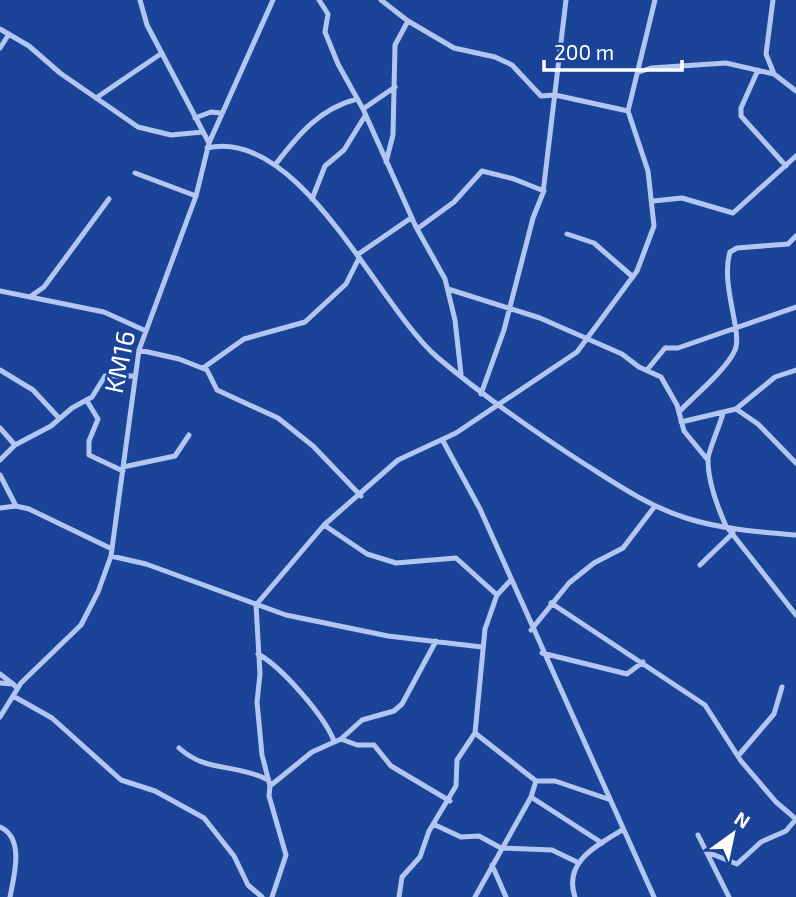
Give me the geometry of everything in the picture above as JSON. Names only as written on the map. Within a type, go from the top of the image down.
[{"type":"street","points":[[141,0],[147,25],[208,145],[245,149],[275,165],[312,199],[425,346],[483,395],[623,489],[655,506],[687,518],[796,535]]},
{"type":"street","name":"KM16","points":[[0,717],[13,696],[15,686],[80,625],[98,592],[111,552],[139,350],[196,196],[208,145],[273,0]]},
{"type":"street","points":[[319,0],[328,14],[327,37],[411,218],[449,289],[461,375]]},
{"type":"street","points":[[381,0],[408,21],[454,48],[495,57],[511,64],[541,96],[555,95],[628,111]]},
{"type":"street","points":[[486,414],[483,395],[510,308],[533,218],[544,191],[566,0]]},
{"type":"street","points":[[272,897],[286,855],[266,779],[257,702],[256,605],[324,525],[361,496],[398,460],[443,441],[577,352],[633,277],[654,232],[653,201],[646,163],[628,111],[655,0]]},
{"type":"street","points":[[773,0],[766,51],[774,74]]},
{"type":"street","points":[[386,162],[393,135],[396,39],[408,21]]},
{"type":"street","points":[[0,29],[126,121],[153,132],[171,135],[203,132]]},
{"type":"street","points":[[0,48],[9,34]]},
{"type":"street","points":[[96,98],[162,53]]},
{"type":"street","points":[[639,72],[651,68],[679,68],[716,62],[774,74],[796,91]]},
{"type":"street","points":[[769,64],[760,71],[741,108],[741,116],[786,166]]},
{"type":"street","points":[[312,199],[325,166],[344,150],[364,113],[395,87]]},
{"type":"street","points":[[275,165],[299,135],[328,109],[357,99]]},
{"type":"street","points":[[195,118],[214,111],[221,113]]},
{"type":"street","points":[[653,201],[686,199],[733,213],[795,159]]},
{"type":"street","points":[[417,229],[454,202],[482,171],[514,179],[544,191]]},
{"type":"street","points":[[135,173],[196,196]]},
{"type":"street","points":[[31,296],[44,287],[109,199]]},
{"type":"street","points":[[203,368],[244,339],[305,322],[325,306],[352,275],[358,257],[411,218]]},
{"type":"street","points":[[567,233],[594,243],[633,277]]},
{"type":"street","points":[[680,412],[735,351],[735,329],[726,287],[730,252],[737,248],[788,244],[796,236]]},
{"type":"street","points":[[352,275],[369,271]]},
{"type":"street","points":[[449,289],[534,315],[622,354],[661,377],[680,412],[684,431],[707,458],[711,485],[726,526],[796,615]]},
{"type":"street","points":[[0,290],[104,312],[146,331]]},
{"type":"street","points":[[647,370],[664,348],[678,348],[796,307]]},
{"type":"street","points":[[139,350],[179,359],[203,368],[210,374],[217,390],[265,411],[293,429],[361,496]]},
{"type":"street","points":[[0,370],[33,390],[58,418]]},
{"type":"street","points":[[681,422],[696,416],[736,409],[775,377],[796,370]]},
{"type":"street","points":[[0,460],[15,445],[51,426],[58,418],[87,401],[105,376],[134,376]]},
{"type":"street","points":[[87,401],[98,419],[89,441],[89,456],[123,469],[175,456],[189,435]]},
{"type":"street","points":[[736,409],[758,424],[796,463]]},
{"type":"street","points":[[707,458],[718,436],[723,413]]},
{"type":"street","points":[[0,428],[15,445]]},
{"type":"street","points":[[443,441],[480,509],[531,630],[591,755],[608,799],[654,897]]},
{"type":"street","points":[[0,475],[16,506]]},
{"type":"street","points":[[0,508],[16,506],[40,514],[111,552],[286,615],[368,632],[482,647]]},
{"type":"street","points":[[531,630],[569,583],[594,563],[623,548],[655,506]]},
{"type":"street","points":[[324,525],[366,554],[396,563],[456,558],[498,595]]},
{"type":"street","points":[[700,565],[733,533]]},
{"type":"street","points":[[399,897],[402,877],[420,857],[433,824],[450,801],[458,780],[457,760],[475,733],[482,647],[498,595],[510,581]]},
{"type":"street","points":[[551,603],[705,705],[738,756],[776,802],[796,819],[786,831],[761,842],[737,864],[707,852]]},
{"type":"street","points":[[270,786],[312,752],[341,739],[362,720],[394,711],[402,704],[436,641]]},
{"type":"street","points":[[542,653],[627,674],[643,662]]},
{"type":"street","points":[[258,654],[274,665],[313,712],[325,720],[334,741]]},
{"type":"street","points":[[0,674],[15,686]]},
{"type":"street","points":[[0,683],[15,686]]},
{"type":"street","points":[[738,756],[774,714],[782,687]]},
{"type":"street","points":[[13,696],[60,724],[121,780],[155,791],[204,818],[234,856],[248,885],[262,897]]},
{"type":"street","points":[[475,733],[536,781],[555,781],[608,799]]},
{"type":"street","points":[[341,739],[357,745],[374,745],[391,766],[450,801]]},
{"type":"street","points":[[179,748],[195,762],[245,769],[266,779]]},
{"type":"street","points":[[475,897],[531,797],[536,781]]},
{"type":"street","points":[[531,797],[602,843]]},
{"type":"street","points":[[433,824],[461,837],[479,836],[501,848],[552,850],[577,862]]},
{"type":"street","points":[[0,827],[10,833],[14,843],[15,870],[10,897]]},
{"type":"street","points":[[575,897],[571,882],[577,862],[622,830]]},
{"type":"street","points":[[698,835],[729,897]]},
{"type":"street","points":[[492,865],[506,897]]}]
